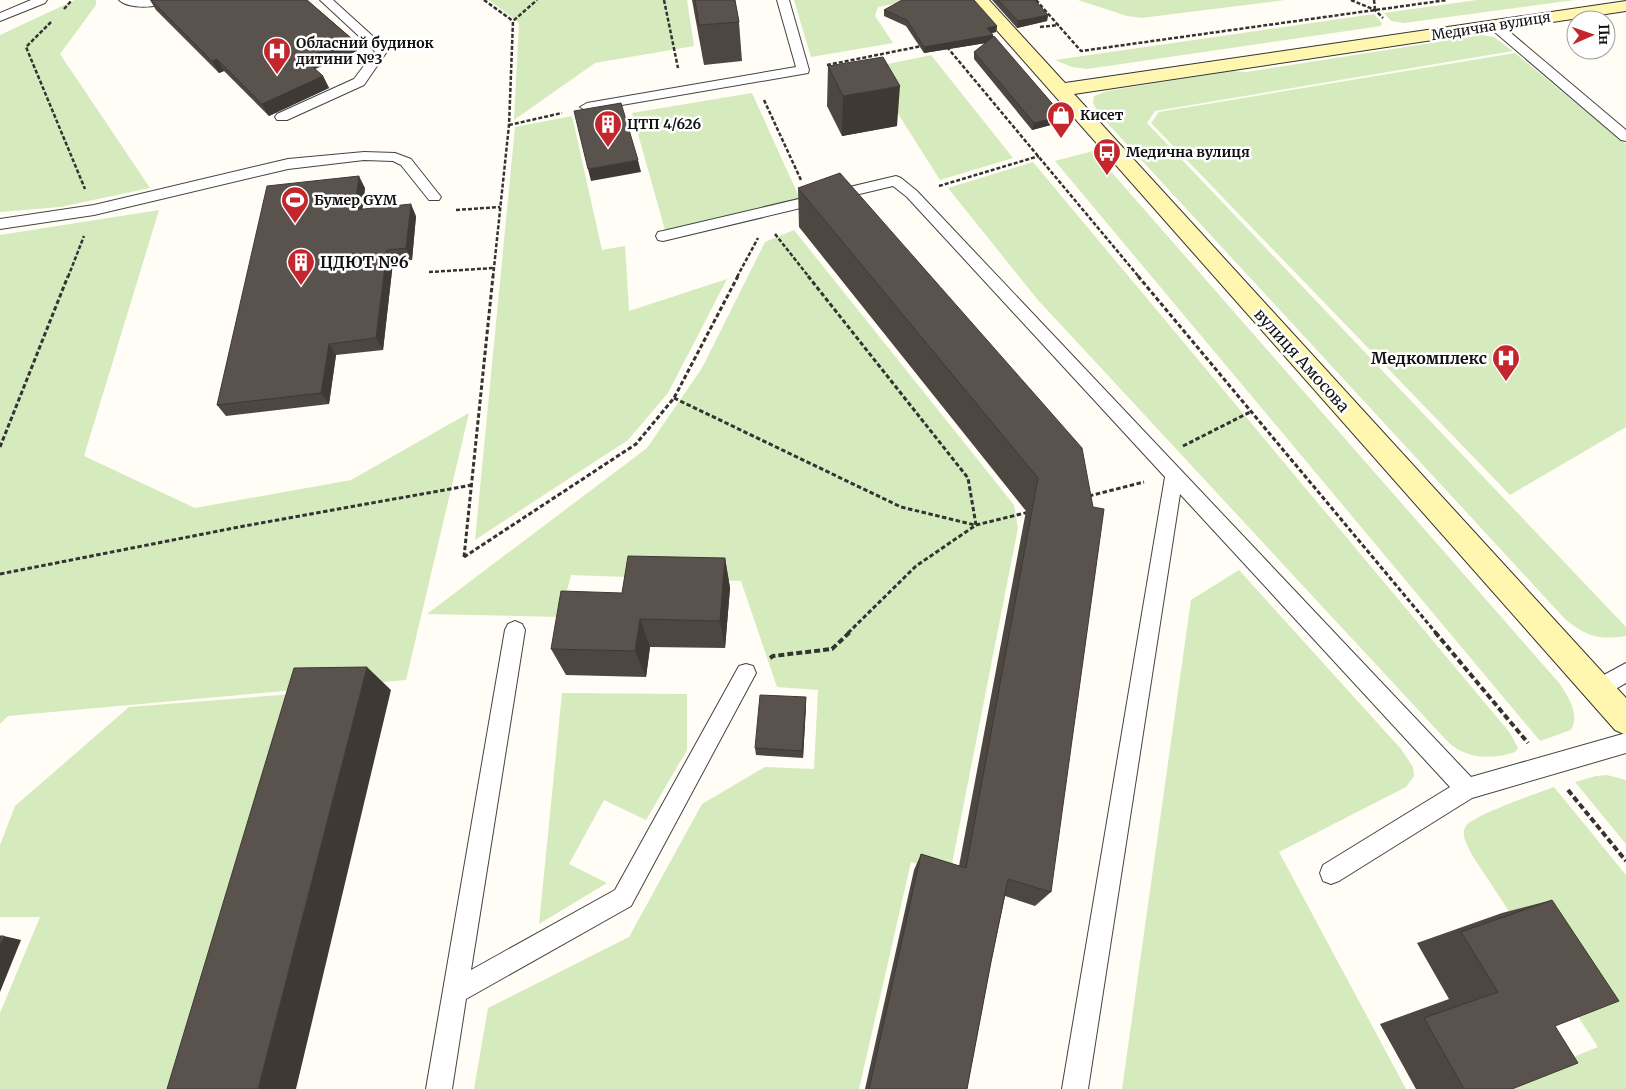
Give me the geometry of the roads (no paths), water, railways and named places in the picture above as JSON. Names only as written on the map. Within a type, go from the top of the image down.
[{"type":"street","name":"вулиця Амосова","points":[[979,0],[1626,720]]},
{"type":"street","name":"Медична вулиця","points":[[1060,90],[1626,6]]},
{"type":"lane","points":[[0,17],[41,0]]},
{"type":"lane","points":[[125,0],[150,4],[162,0]]},
{"type":"lane","points":[[282,118],[359,82],[382,50],[326,0]]},
{"type":"lane","points":[[587,107],[803,70],[783,0]]},
{"type":"lane","points":[[1494,25],[1626,137]]},
{"type":"lane","points":[[0,224],[94,210],[288,164],[364,156],[395,158],[406,162],[434,197]]},
{"type":"lane","points":[[662,236],[769,217],[811,202],[896,181],[912,194],[1467,789]]},
{"type":"lane","points":[[1074,1089],[1174,474]]},
{"type":"lane","points":[[439,1089],[516,630]]},
{"type":"lane","points":[[1598,688],[1626,672]]},
{"type":"lane","points":[[455,992],[623,898],[746,673]]},
{"type":"lane","points":[[1331,873],[1467,789],[1626,743]]},
{"type":"place","name":"Обласний будинок дитини №3","points":[[277,75]]},
{"type":"place","name":"Кисет","points":[[1061,139]]},
{"type":"place","name":"ЦТП 4/626","points":[[608,148]]},
{"type":"place","name":"Медична вулиця","points":[[1107,176]]},
{"type":"place","name":"Бумер GYM","points":[[295,224]]},
{"type":"place","name":"ЦДЮТ №6","points":[[301,286]]},
{"type":"place","name":"Медкомплекс","points":[[1506,382]]}]
